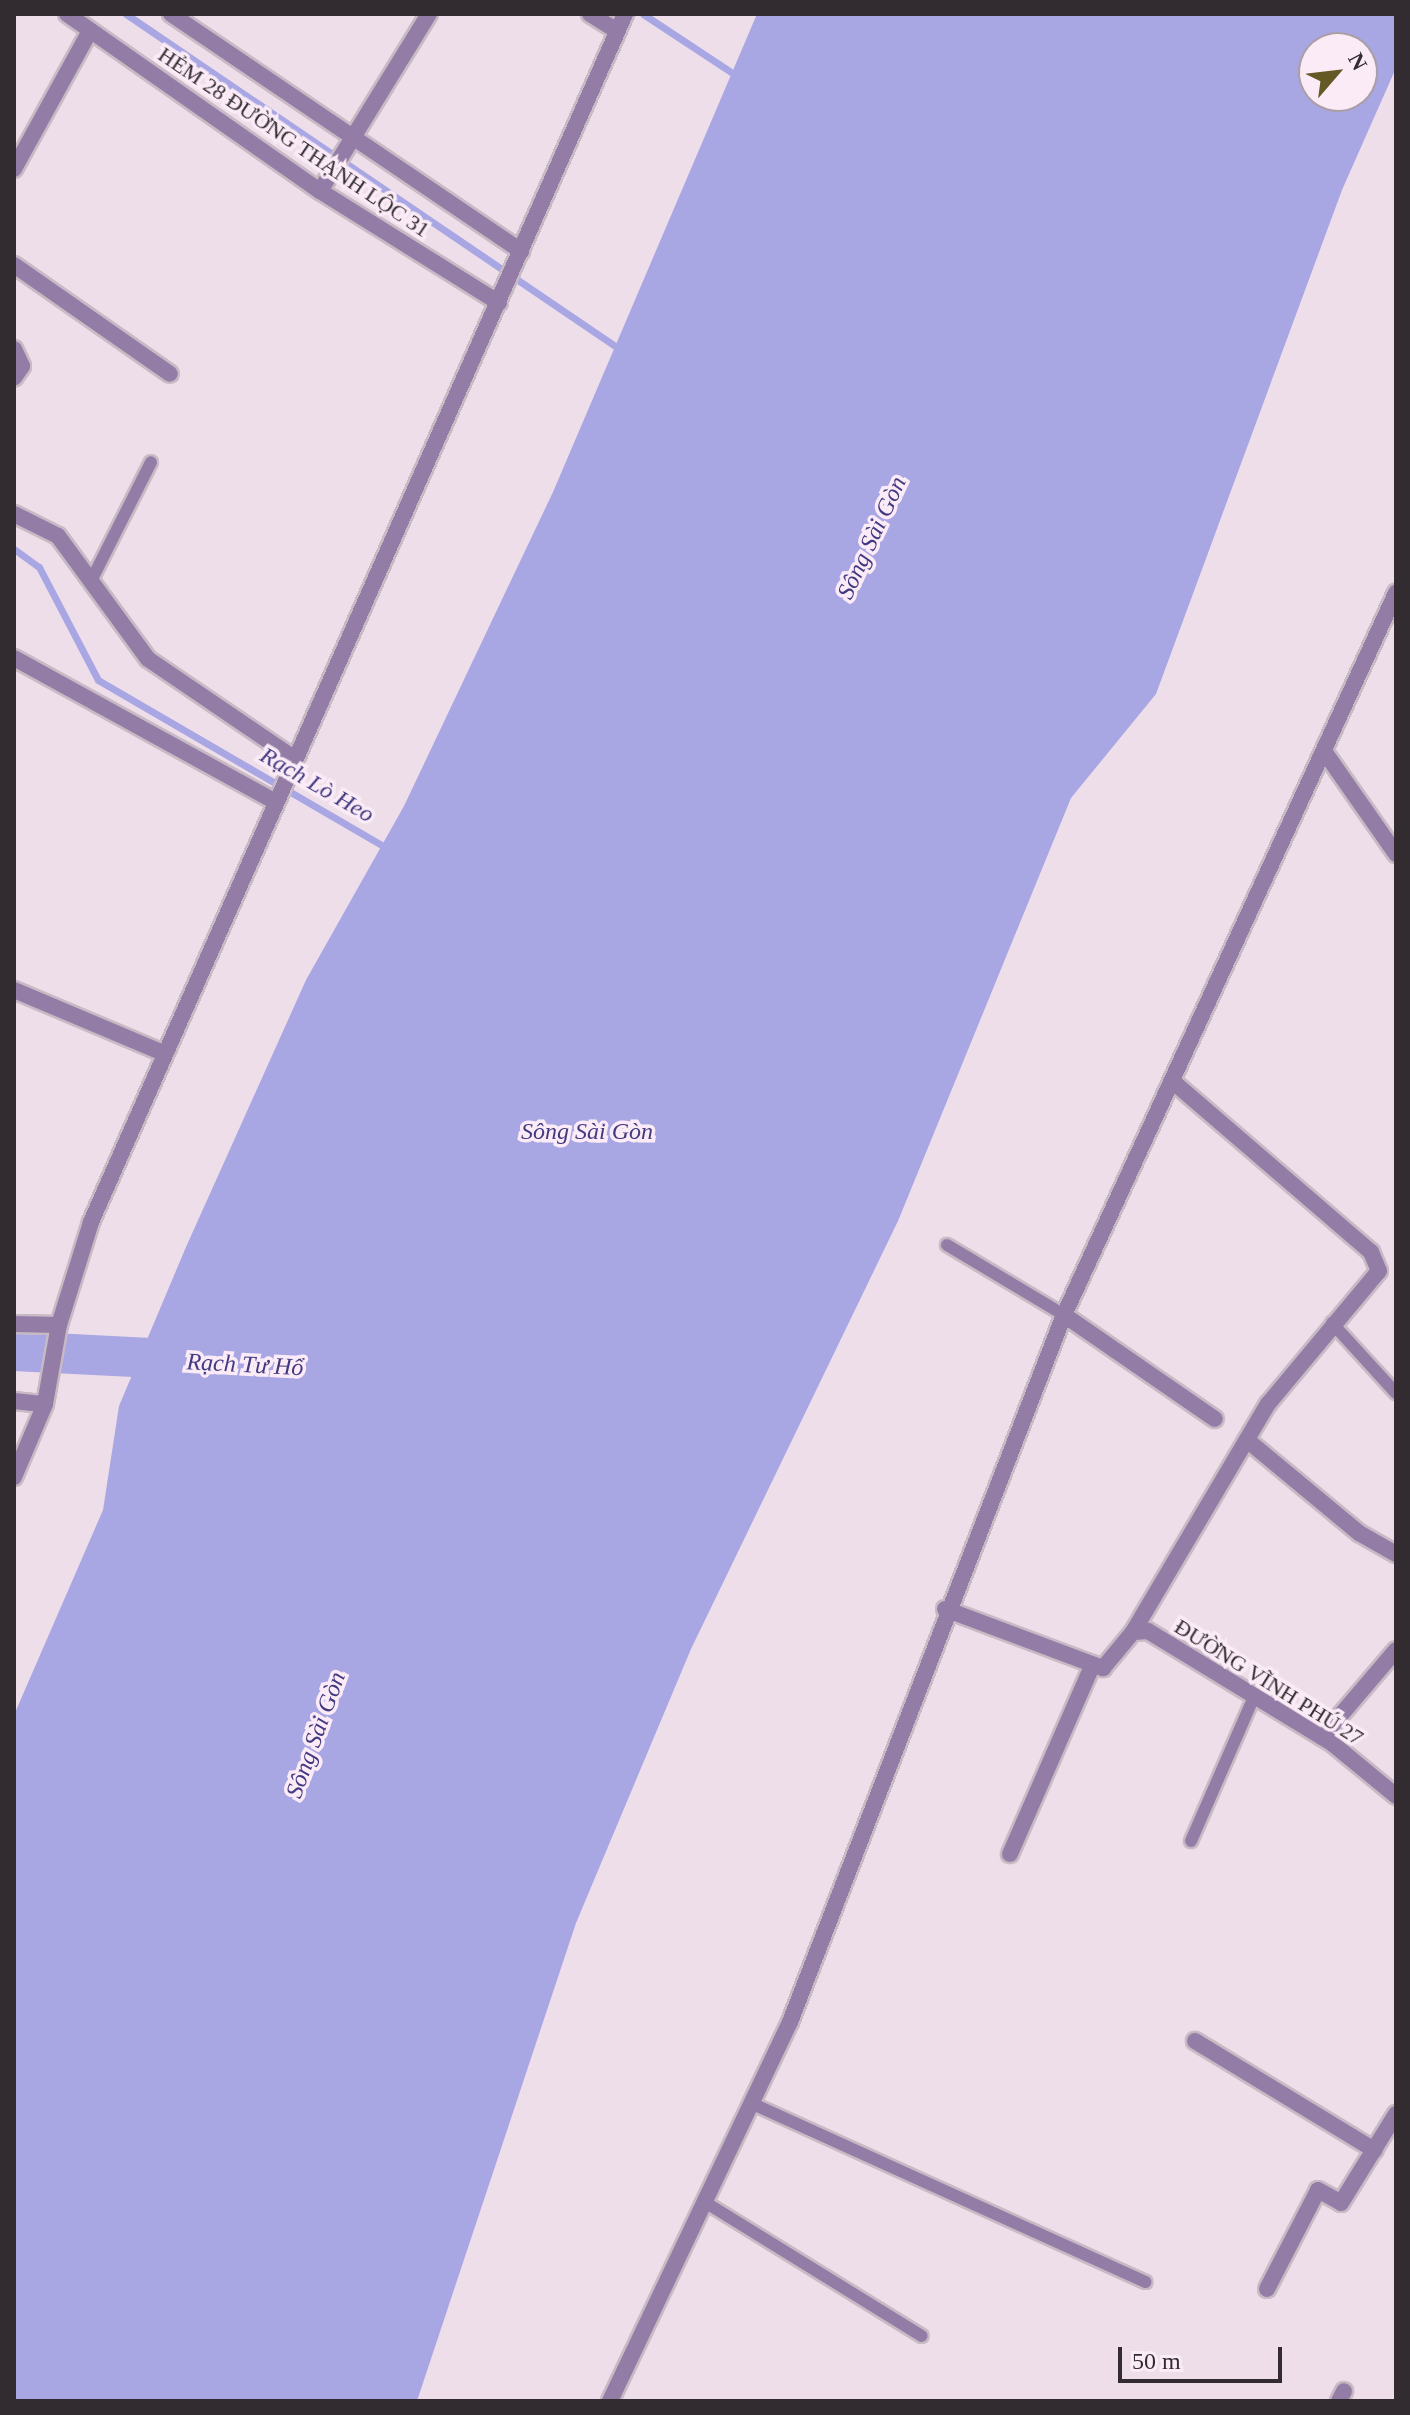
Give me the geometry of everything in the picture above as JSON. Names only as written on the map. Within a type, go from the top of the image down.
[{"type":"street","name":"HẺM 28 ĐƯỜNG THẠNH LỘC 31","points":[[67,14],[320,191],[502,296]]},
{"type":"street","points":[[171,14],[350,142],[519,256]]},
{"type":"street","points":[[320,191],[429,14]]},
{"type":"street","points":[[14,1477],[46,1396],[58,1332],[91,1222],[272,799],[502,296],[622,21],[590,14]]},
{"type":"street","points":[[14,169],[90,31]]},
{"type":"street","points":[[14,265],[170,374]]},
{"type":"street","points":[[14,349],[22,366],[14,378]]},
{"type":"street","points":[[14,514],[58,536],[148,659],[288,764]]},
{"type":"street","points":[[610,2401],[708,2204],[753,2104],[847,1878],[945,1609],[1064,1315],[1282,841],[1326,754],[1396,593]]},
{"type":"street","points":[[14,658],[272,799]]},
{"type":"street","points":[[1326,754],[1396,854]]},
{"type":"street","points":[[14,990],[163,1053]]},
{"type":"street","points":[[945,1609],[1103,1668],[1119,1655],[1247,1440],[1332,1323],[1379,1271],[1379,1260],[1172,1081]]},
{"type":"street","points":[[1064,1315],[1215,1419]]},
{"type":"street","points":[[14,1324],[58,1332]]},
{"type":"street","points":[[14,1401],[46,1396]]},
{"type":"street","points":[[1247,1440],[1359,1533],[1396,1554]]},
{"type":"street","name":"ĐƯỜNG VĨNH PHÚ 27","points":[[1133,1632],[1148,1631],[1322,1737],[1396,1796]]},
{"type":"street","points":[[1322,1737],[1396,1650]]},
{"type":"street","points":[[1010,1854],[1092,1666]]},
{"type":"street","points":[[1195,2041],[1374,2150]]},
{"type":"street","points":[[1267,2289],[1318,2190],[1341,2203],[1396,2114]]},
{"type":"lane","points":[[91,581],[151,462]]},
{"type":"lane","points":[[947,1245],[1064,1315]]},
{"type":"lane","points":[[1332,1323],[1396,1393]]},
{"type":"lane","points":[[1191,1841],[1254,1697]]},
{"type":"lane","points":[[753,2104],[1146,2282]]},
{"type":"lane","points":[[708,2204],[922,2336]]},
{"type":"water","name":"Sông Sài Gòn","points":[[757,14],[1396,14],[1396,68],[1378,109],[1378,32],[1298,32],[1298,112],[1377,112],[1342,190],[1156,694],[1071,798],[898,1221],[691,1649],[576,1923],[417,2401],[14,2401],[14,1715],[103,1510],[119,1406],[186,1247],[306,980],[404,806],[553,492]]},
{"type":"waterway","points":[[126,14],[621,350]]},
{"type":"waterway","points":[[643,14],[740,78]]},
{"type":"waterway","name":"Rạch Lò Heo","points":[[14,549],[39,567],[98,680],[388,849]]},
{"type":"waterway","name":"Rạch Tư Hổ","points":[[14,1351],[194,1360]]}]
